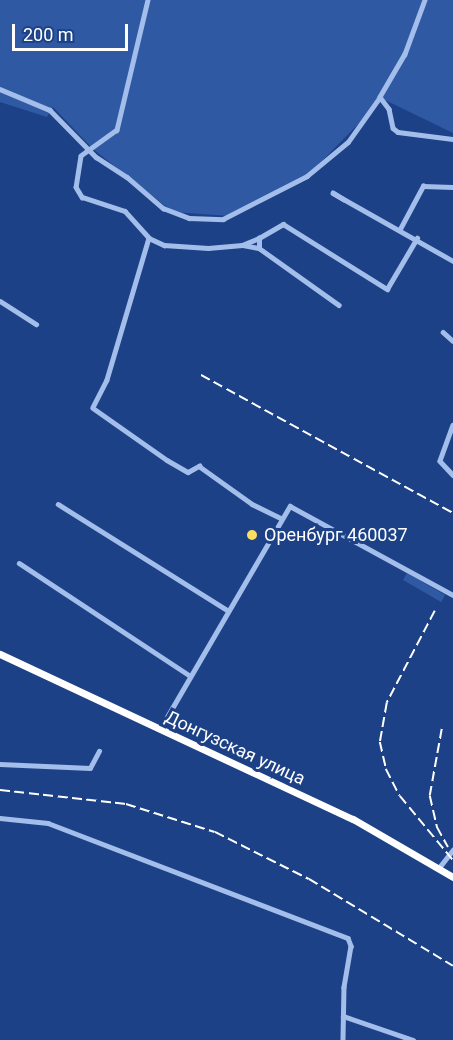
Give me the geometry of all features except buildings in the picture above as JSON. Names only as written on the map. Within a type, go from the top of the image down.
[{"type":"highway","name":"Донгузская улица","points":[[0,654],[353,819],[453,877]]},
{"type":"highway","points":[[0,660],[18,663]]},
{"type":"street","points":[[148,0],[117,130],[81,156],[75,174],[82,198],[125,211],[149,238],[173,248],[242,245],[259,248],[339,304]]},
{"type":"street","points":[[0,89],[50,110],[90,151],[163,208],[189,218],[223,219],[307,176],[348,142],[380,97],[405,54],[425,0]]},
{"type":"street","points":[[380,97],[389,109],[393,128],[398,132],[453,139]]},
{"type":"street","points":[[400,229],[423,186],[453,187]]},
{"type":"street","points":[[344,200],[417,238],[453,261]]},
{"type":"street","points":[[242,245],[283,224],[387,289],[417,238]]},
{"type":"street","points":[[149,238],[107,380],[93,408],[167,460],[188,472],[199,466],[252,504],[281,518]]},
{"type":"street","points":[[259,238],[259,248]]},
{"type":"street","points":[[0,301],[36,324]]},
{"type":"street","points":[[443,332],[453,341]]},
{"type":"street","points":[[453,425],[440,461],[453,475]]},
{"type":"street","points":[[58,504],[227,610]]},
{"type":"street","points":[[160,729],[286,509],[298,507],[453,595]]},
{"type":"street","points":[[19,563],[189,675]]},
{"type":"street","points":[[0,764],[90,768],[99,752]]},
{"type":"street","points":[[0,818],[48,823],[340,933],[351,946],[343,1040]]},
{"type":"street","points":[[438,868],[453,850]]},
{"type":"street","points":[[344,1016],[413,1040]]},
{"type":"shaded area","points":[[0,0],[453,0],[453,133],[383,99],[307,176],[230,216],[173,212],[93,149],[53,107],[47,117],[0,102]]},
{"type":"shaded area","points":[[407,573],[445,595],[441,602],[403,580]]},
{"type":"railway","points":[[201,375],[453,513]]},
{"type":"railway","points":[[435,611],[387,703],[380,742],[386,769],[400,796],[453,860]]},
{"type":"railway","points":[[442,729],[430,796],[437,827],[448,847]]},
{"type":"railway","points":[[0,790],[126,804],[215,832],[309,879],[453,966]]},
{"type":"place","name":"Оренбург 460037","points":[[252,535]]}]
